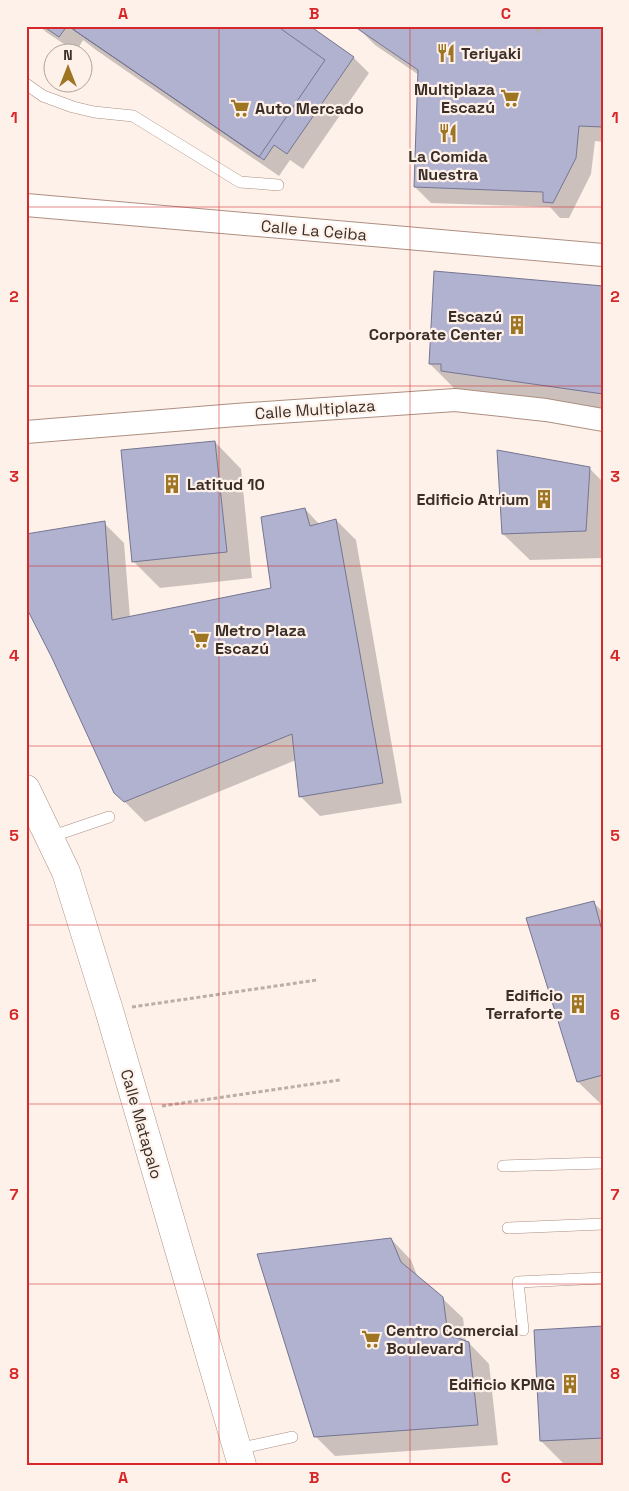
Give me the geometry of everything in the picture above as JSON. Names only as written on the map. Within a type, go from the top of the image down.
[{"type":"street","name":"Calle La Ceiba","points":[[26,205],[603,255]]},
{"type":"street","name":"Calle Multiplaza","points":[[26,432],[455,400],[546,410],[603,420]]},
{"type":"street","name":"Calle Matapalo","points":[[26,789],[66,872],[239,1457]]},
{"type":"lane","points":[[26,84],[43,96],[73,107],[94,112],[133,116],[240,182],[278,185]]},
{"type":"lane","points":[[50,837],[109,817]]},
{"type":"lane","points":[[502,1166],[603,1163]]},
{"type":"lane","points":[[508,1228],[603,1224]]},
{"type":"lane","points":[[523,1330],[518,1282],[603,1278]]},
{"type":"lane","points":[[239,1457],[292,1437]]},
{"type":"path","points":[[538,33],[539,26]]},
{"type":"path","points":[[108,1010],[317,980]]},
{"type":"path","points":[[137,1109],[340,1080]]},
{"type":"building","points":[[43,26],[67,26],[59,37]]},
{"type":"building","name":"Auto Mercado","points":[[68,26],[310,26],[354,57],[287,154],[274,145],[264,160]]},
{"type":"building","name":"Auto Mercado","points":[[77,26],[277,26],[325,60],[259,157],[74,30]]},
{"type":"building","name":"Multiplaza Escazú","points":[[360,26],[603,26],[603,127],[579,126],[576,158],[553,203],[543,202],[543,192],[414,187],[418,70],[358,29]]},
{"type":"building","name":"Escazú Corporate Center","points":[[434,271],[603,286],[603,394],[441,371],[441,364],[429,364]]},
{"type":"building","name":"Latitud 10","points":[[215,441],[227,552],[132,562],[121,450]]},
{"type":"building","name":"Edificio Atrium","points":[[497,450],[590,467],[586,531],[502,534]]},
{"type":"building","name":"Metro Plaza Escazú","points":[[305,508],[310,526],[336,519],[383,783],[299,797],[292,734],[124,802],[114,793],[52,658],[26,607],[26,534],[105,521],[112,620],[271,588],[261,517]]},
{"type":"building","name":"Edificio Terraforte","points":[[594,901],[603,934],[603,1075],[577,1082],[526,918]]},
{"type":"building","name":"Centro Comercial Boulevard","points":[[391,1238],[401,1262],[443,1297],[448,1335],[469,1342],[478,1425],[314,1437],[257,1254]]},
{"type":"building","name":"Edificio KPMG","points":[[603,1326],[603,1438],[540,1441],[534,1330]]},
{"type":"place","name":"Teriyaki","points":[[446,53]]},
{"type":"place","name":"Multiplaza Escazú","points":[[510,98]]},
{"type":"place","name":"Auto Mercado","points":[[240,108]]},
{"type":"place","name":"La Comida Nuestra","points":[[448,133]]},
{"type":"place","name":"Escazú Corporate Center","points":[[517,325]]},
{"type":"place","name":"Latitud 10","points":[[172,484]]},
{"type":"place","name":"Edificio Atrium","points":[[544,499]]},
{"type":"place","name":"Metro Plaza Escazú","points":[[200,639]]},
{"type":"place","name":"Edificio Terraforte","points":[[578,1004]]},
{"type":"place","name":"Centro Comercial Boulevard","points":[[371,1339]]},
{"type":"place","name":"Edificio KPMG","points":[[570,1384]]}]
